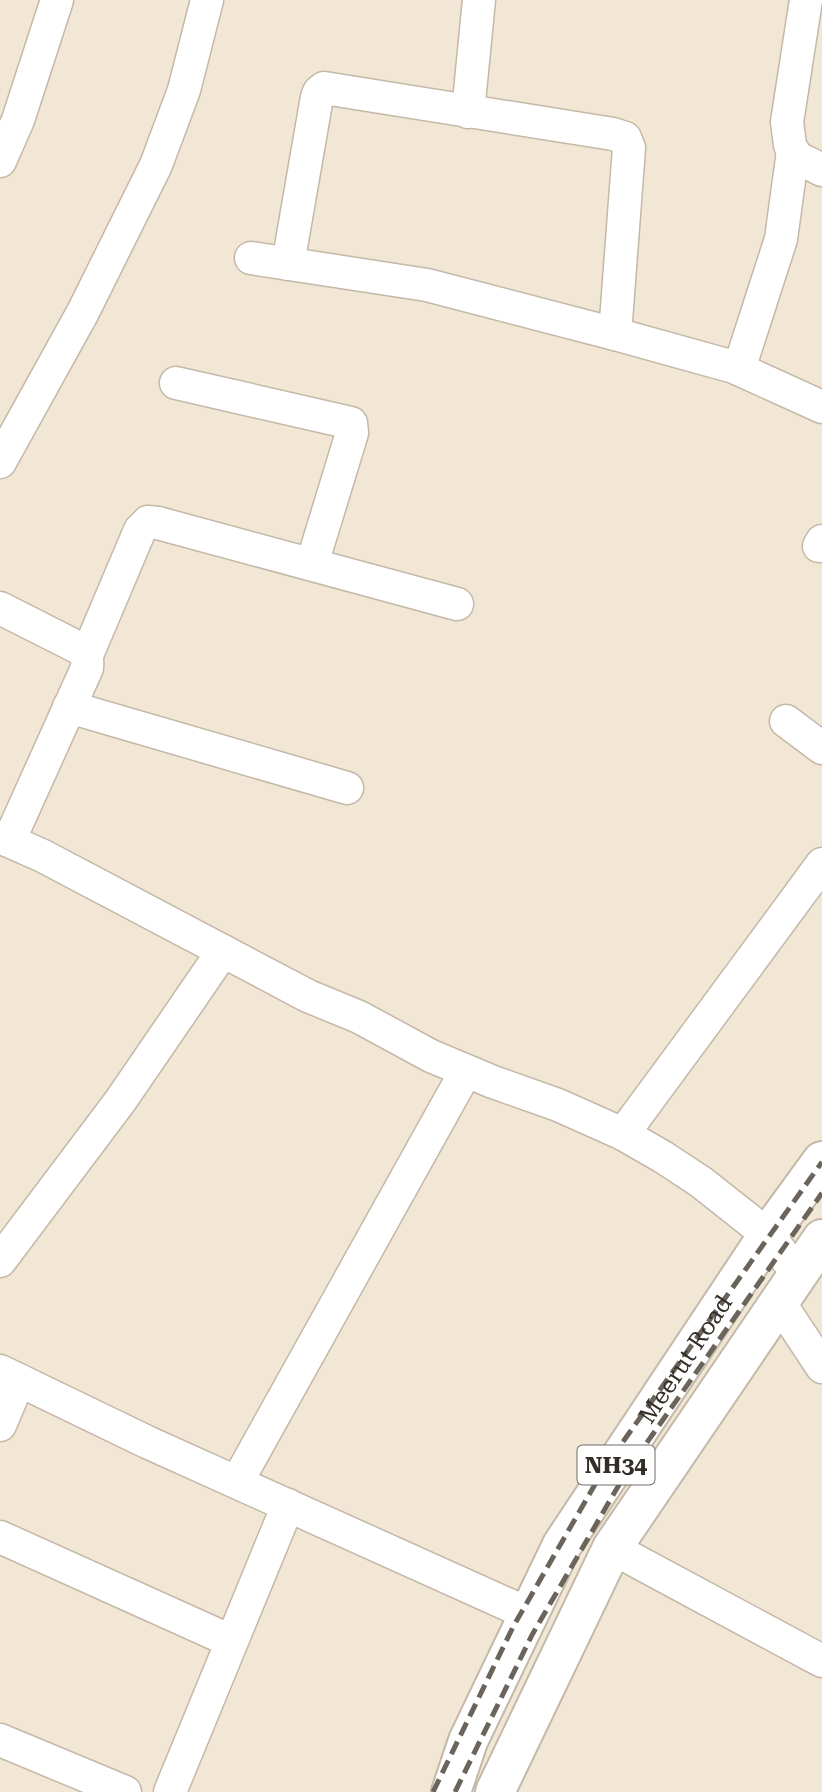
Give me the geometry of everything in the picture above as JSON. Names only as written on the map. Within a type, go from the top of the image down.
[{"type":"highway","name":"Meerut Road","points":[[451,1792],[468,1741],[562,1545],[768,1235],[822,1161]]},
{"type":"highway","name":"Meerut Road","points":[[495,1792],[611,1548],[807,1263]]},
{"type":"street","points":[[0,162],[18,120],[57,0]]},
{"type":"street","points":[[0,462],[83,312],[156,165],[184,90],[207,0]]},
{"type":"street","points":[[468,112],[479,0]]},
{"type":"street","points":[[806,0],[788,122],[790,145],[798,158],[822,170]]},
{"type":"street","points":[[288,264],[319,92],[324,89],[613,134],[625,138],[629,148],[615,334]]},
{"type":"street","points":[[739,369],[781,239],[793,151]]},
{"type":"street","points":[[251,258],[427,285],[615,334],[739,369],[822,407]]},
{"type":"street","points":[[176,383],[351,423],[352,433],[312,564]]},
{"type":"street","points":[[457,604],[148,522],[140,530],[87,655],[87,668],[69,708],[5,839],[112,891],[308,996],[359,1017],[430,1056],[558,1105],[623,1134],[663,1157],[701,1182],[807,1263],[822,1367]]},
{"type":"street","points":[[0,608],[81,649],[87,655]]},
{"type":"street","points":[[69,708],[347,788]]},
{"type":"street","points":[[786,721],[822,748]]},
{"type":"street","points":[[623,1134],[822,864]]},
{"type":"street","points":[[5,1244],[121,1100],[223,951]]},
{"type":"street","points":[[237,1482],[466,1071]]},
{"type":"street","points":[[0,1425],[10,1376],[148,1442],[530,1614]]},
{"type":"street","points":[[170,1792],[288,1505]]},
{"type":"street","points":[[0,1537],[232,1641]]},
{"type":"street","points":[[611,1548],[822,1661]]},
{"type":"street","points":[[0,1740],[125,1792]]},
{"type":"railway","points":[[433,1792],[513,1627],[605,1467],[822,1162]]},
{"type":"railway","points":[[455,1792],[532,1635],[627,1471],[822,1193]]}]
